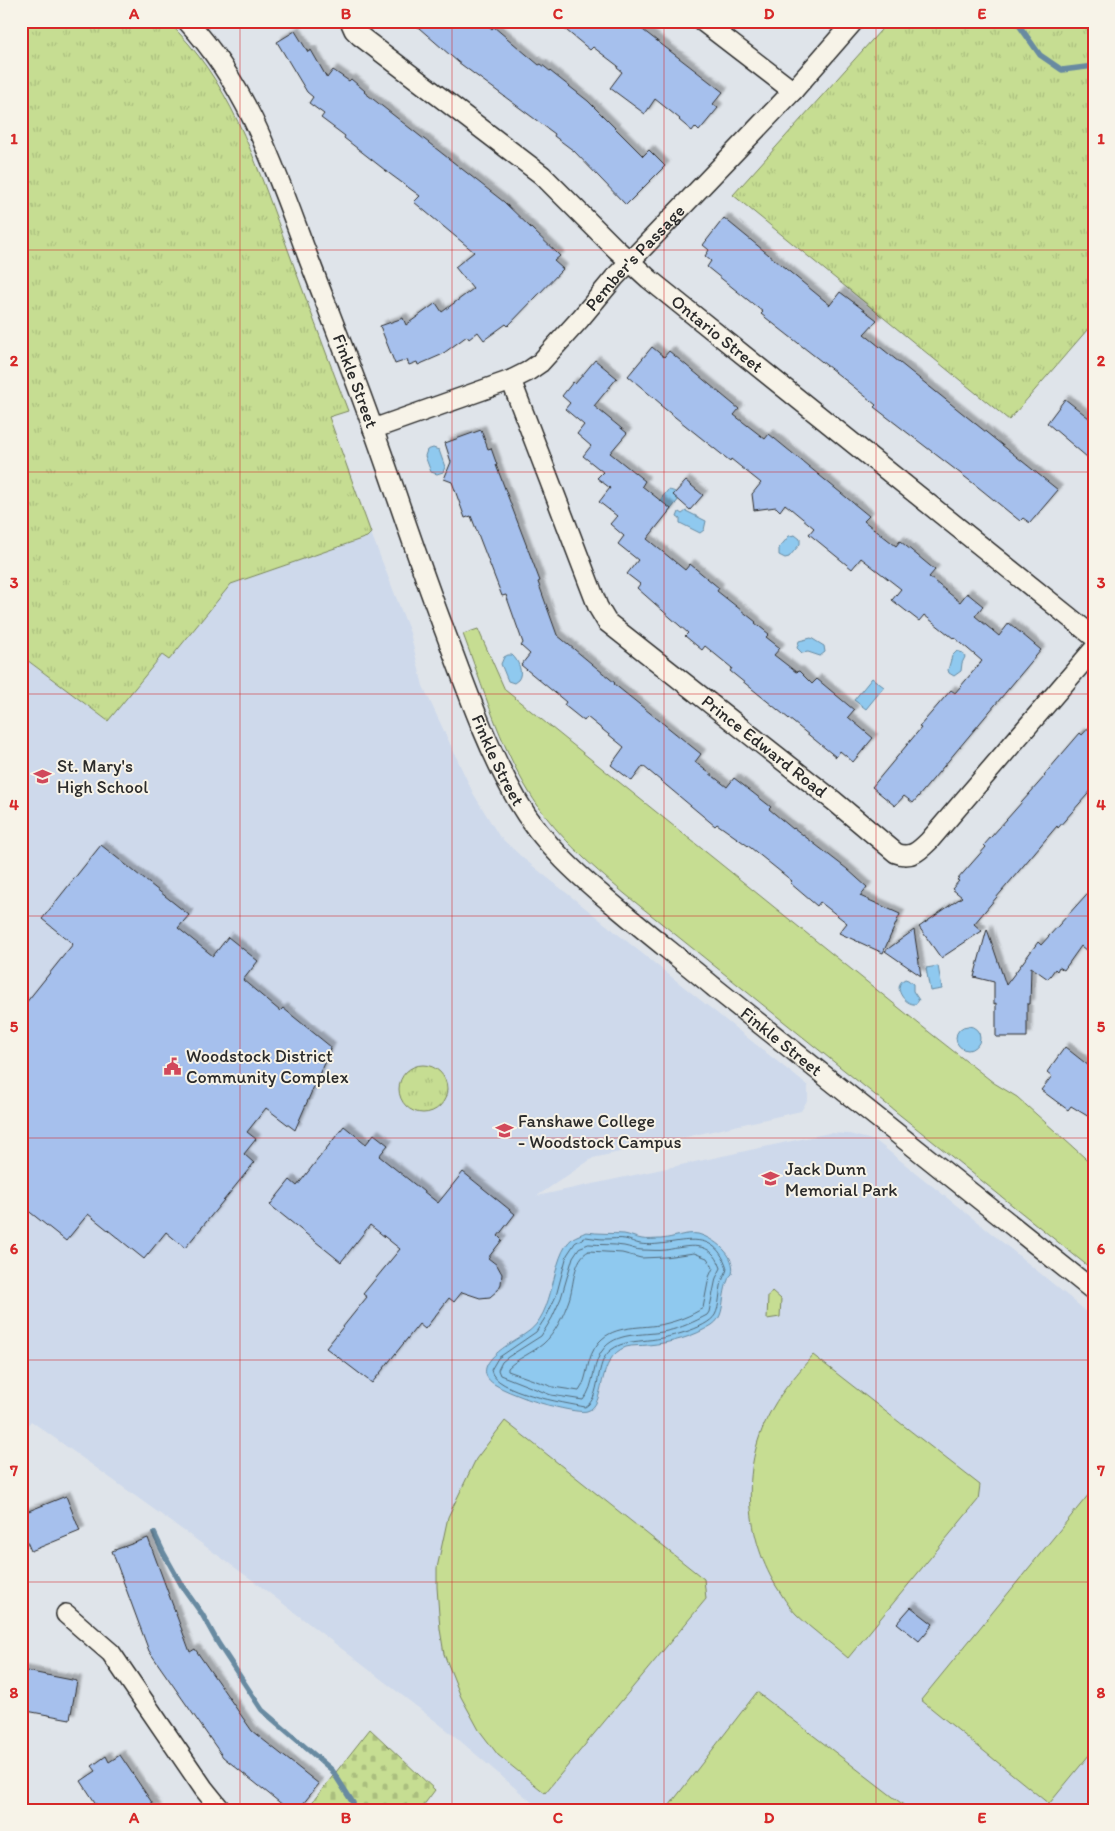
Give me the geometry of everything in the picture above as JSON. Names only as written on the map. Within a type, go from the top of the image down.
[{"type":"street","name":"Finkle Street","points":[[187,21],[224,67],[236,86],[264,142],[373,429],[430,593],[495,761],[520,805],[544,839],[575,872],[636,924],[814,1069],[1094,1291]]},
{"type":"street","name":"Ontario Street","points":[[350,21],[354,30],[360,36],[542,175],[649,279],[1094,637]]},
{"type":"street","points":[[702,21],[793,91]]},
{"type":"street","name":"Pember's Passage","points":[[373,429],[511,380],[540,363],[630,262],[793,91],[854,21]]},
{"type":"street","name":"Prince Edward Road","points":[[511,380],[598,607],[607,622],[902,856],[916,853],[929,841],[1094,649]]},
{"type":"street","points":[[66,1614],[111,1653],[204,1789],[221,1810]]},
{"type":"shaded area","name":"Jack Dunn Memorial Park","points":[[371,533],[410,633],[423,686],[473,793],[499,836],[524,859],[808,1086],[808,1099],[801,1111],[593,1158],[537,1196],[829,1133],[849,1134],[876,1141],[996,1237],[1080,1306],[1094,1320],[1094,1810],[541,1810],[451,1733],[255,1582],[31,1421],[21,1433],[21,658],[27,660],[108,721],[162,655],[169,660],[231,584],[367,537]]},
{"type":"green space","points":[[21,21],[167,21],[189,44],[208,69],[238,121],[262,178],[348,411],[329,417],[371,533],[367,537],[231,584],[169,660],[162,655],[108,721],[27,660],[21,658]]},
{"type":"green space","points":[[889,21],[1094,21],[1094,322],[1009,420],[733,195]]},
{"type":"green space","points":[[478,629],[505,690],[929,1032],[994,1083],[1017,1097],[1094,1166],[1094,1271],[625,894],[572,847],[549,821],[529,792],[500,734],[463,634]]},
{"type":"green space","points":[[418,1065],[428,1065],[437,1069],[443,1075],[446,1080],[446,1098],[437,1109],[428,1113],[418,1113],[409,1109],[403,1103],[399,1094],[399,1084],[403,1075],[409,1069]]},
{"type":"green space","points":[[772,1291],[781,1299],[780,1317],[767,1319],[768,1296]]},
{"type":"green space","points":[[813,1355],[980,1485],[978,1500],[848,1658],[802,1620],[788,1604],[765,1565],[752,1521],[751,1475],[755,1452],[762,1430],[781,1395]]},
{"type":"green space","points":[[505,1421],[704,1579],[706,1599],[545,1793],[498,1755],[479,1730],[461,1697],[444,1654],[440,1629],[437,1568],[448,1517],[476,1459]]},
{"type":"green space","points":[[1094,1488],[1094,1749],[1049,1804],[921,1700]]},
{"type":"green space","points":[[757,1692],[910,1810],[666,1810]]},
{"type":"green space","points":[[370,1729],[435,1790],[420,1810],[306,1810]]},
{"type":"water","points":[[433,448],[439,450],[445,467],[443,472],[437,474],[431,472],[425,456],[427,450]]},
{"type":"water","points":[[668,490],[675,492],[679,499],[668,513],[657,504]]},
{"type":"water","points":[[686,511],[706,521],[704,530],[700,533],[680,523],[680,519],[677,517],[679,512],[682,514]]},
{"type":"water","points":[[795,535],[800,539],[800,544],[789,557],[785,558],[779,555],[779,548],[789,536]]},
{"type":"water","points":[[811,638],[824,646],[825,652],[820,656],[808,652],[802,653],[797,648],[799,641]]},
{"type":"water","points":[[957,651],[963,653],[965,657],[961,671],[954,676],[948,670],[952,656]]},
{"type":"water","points":[[508,655],[514,657],[520,670],[520,677],[514,683],[508,681],[501,664],[504,657]]},
{"type":"water","points":[[872,678],[884,687],[866,709],[854,700]]},
{"type":"water","points":[[938,966],[942,989],[930,991],[926,968]]},
{"type":"water","points":[[905,979],[913,984],[913,991],[919,1000],[916,1004],[912,1004],[904,999],[899,991],[901,982]]},
{"type":"water","points":[[968,1026],[973,1027],[979,1033],[979,1043],[973,1049],[968,1050],[963,1049],[957,1043],[956,1038],[957,1033],[963,1027]]},
{"type":"water","points":[[586,1232],[624,1234],[640,1239],[698,1234],[717,1243],[731,1260],[733,1267],[732,1274],[728,1278],[721,1311],[716,1322],[697,1333],[681,1339],[657,1344],[629,1346],[616,1353],[605,1371],[597,1400],[593,1407],[587,1411],[582,1411],[547,1405],[509,1392],[494,1384],[487,1377],[486,1370],[494,1355],[536,1325],[548,1300],[565,1246],[573,1238]]},
{"type":"building","points":[[411,21],[483,21],[492,29],[494,27],[539,65],[541,64],[588,101],[643,156],[649,150],[665,166],[626,205],[574,151],[554,136],[555,134],[458,62]]},
{"type":"building","points":[[555,21],[643,21],[639,27],[723,92],[713,104],[718,108],[699,131],[695,127],[692,131],[655,99],[645,114],[610,88],[622,72],[617,68],[618,66],[593,47],[590,50]]},
{"type":"building","points":[[295,31],[308,52],[311,50],[327,78],[333,70],[349,81],[351,79],[364,92],[504,202],[560,256],[554,261],[563,269],[508,326],[506,324],[484,340],[478,332],[469,339],[467,336],[441,355],[418,365],[417,362],[409,365],[407,360],[395,364],[380,326],[403,318],[406,325],[436,303],[442,312],[473,289],[455,267],[474,252],[414,202],[420,196],[321,118],[324,114],[309,103],[313,97],[307,92],[277,42]]},
{"type":"building","points":[[724,218],[830,305],[840,292],[877,320],[864,334],[1058,490],[1030,523],[1023,518],[1020,521],[874,407],[876,405],[761,314],[763,312],[707,267],[711,261],[705,256],[709,250],[703,245]]},
{"type":"building","points":[[652,347],[664,357],[669,351],[739,409],[734,415],[765,439],[769,434],[869,516],[864,521],[896,546],[900,541],[935,570],[929,577],[960,602],[967,593],[983,606],[975,616],[999,636],[1009,623],[1041,650],[913,803],[904,796],[895,806],[872,787],[951,690],[955,693],[982,661],[924,615],[919,621],[892,600],[901,589],[861,558],[852,569],[809,534],[814,528],[785,504],[780,511],[776,507],[754,510],[752,494],[761,483],[731,459],[730,461],[660,405],[628,376]]},
{"type":"building","points":[[595,360],[617,378],[594,406],[627,433],[610,453],[645,481],[642,486],[671,509],[647,539],[685,570],[690,564],[719,588],[717,591],[769,634],[766,637],[780,648],[774,655],[796,672],[799,671],[812,684],[817,679],[854,710],[848,717],[873,738],[853,762],[840,751],[836,757],[730,671],[732,668],[705,646],[702,650],[685,636],[688,633],[637,588],[640,584],[627,574],[638,560],[618,544],[624,536],[610,524],[617,516],[599,502],[610,488],[597,478],[603,472],[583,456],[591,446],[577,434],[584,425],[565,409],[570,403],[562,396]]},
{"type":"building","points":[[1065,399],[1094,422],[1094,463],[1047,423]]},
{"type":"building","points":[[481,430],[488,449],[491,448],[540,581],[538,582],[557,635],[701,754],[695,762],[727,787],[734,778],[771,807],[769,809],[793,829],[847,869],[867,887],[860,896],[900,914],[883,953],[839,933],[847,923],[820,902],[817,906],[790,883],[792,881],[751,848],[717,824],[715,826],[643,766],[632,781],[611,765],[624,747],[587,717],[584,721],[564,705],[566,702],[521,665],[530,654],[521,646],[523,643],[506,595],[502,596],[471,516],[465,518],[452,482],[444,479],[451,462],[445,443]]},
{"type":"building","points":[[686,481],[703,495],[690,510],[673,495]]},
{"type":"building","points":[[1094,722],[1094,787],[1058,828],[1057,826],[974,924],[982,931],[941,958],[919,927],[962,897],[952,889],[959,881],[957,880],[986,847],[984,845],[1080,733],[1082,735]]},
{"type":"building","name":"Woodstock District Community Complex","points":[[101,845],[189,915],[178,928],[213,956],[228,937],[258,961],[243,980],[280,1011],[283,1008],[331,1047],[295,1130],[266,1108],[247,1132],[256,1139],[244,1154],[254,1163],[185,1248],[166,1232],[144,1259],[88,1214],[66,1241],[21,1205],[21,1009],[73,944],[42,919]]},
{"type":"building","points":[[1094,886],[1094,957],[1081,946],[1064,970],[1059,967],[1057,971],[1055,969],[1048,979],[1031,967],[1030,1004],[1027,1004],[1027,1037],[996,1037],[994,982],[974,977],[987,929],[1006,985],[1038,942],[1041,945]]},
{"type":"building","points":[[914,930],[921,976],[885,951]]},
{"type":"building","points":[[1065,1047],[1094,1070],[1094,1120],[1071,1106],[1068,1110],[1041,1090],[1052,1076],[1047,1072]]},
{"type":"building","name":"Fanshawe College - Woodstock Campus","points":[[344,1126],[366,1144],[374,1134],[388,1145],[379,1156],[438,1203],[463,1172],[515,1214],[498,1236],[502,1240],[488,1258],[497,1265],[502,1274],[498,1290],[490,1297],[480,1298],[462,1292],[454,1302],[449,1298],[425,1329],[419,1324],[372,1383],[326,1348],[367,1297],[363,1294],[400,1249],[370,1225],[341,1262],[270,1205],[290,1180],[297,1186]]},
{"type":"building","points":[[66,1496],[80,1531],[31,1551],[21,1528],[21,1514]]},
{"type":"building","points":[[148,1538],[190,1652],[195,1649],[252,1731],[319,1784],[298,1810],[289,1810],[223,1757],[149,1651],[112,1551]]},
{"type":"building","points":[[911,1607],[933,1624],[919,1641],[897,1623]]},
{"type":"building","points":[[21,1670],[77,1681],[70,1719],[21,1710]]},
{"type":"building","points":[[120,1755],[157,1810],[100,1810],[81,1781],[96,1771],[92,1766],[106,1756],[109,1762]]},
{"type":"waterway","points":[[1016,21],[1040,55],[1062,70],[1094,66]]},
{"type":"waterway","points":[[154,1533],[182,1586],[202,1614],[218,1643],[262,1710],[332,1770],[353,1803]]},
{"type":"place","name":"St. Mary's High School","points":[[43,776]]},
{"type":"place","name":"Woodstock District Community Complex","points":[[172,1066]]},
{"type":"place","name":"Fanshawe College - Woodstock Campus","points":[[504,1131]]},
{"type":"place","name":"Jack Dunn Memorial Park","points":[[771,1179]]}]
